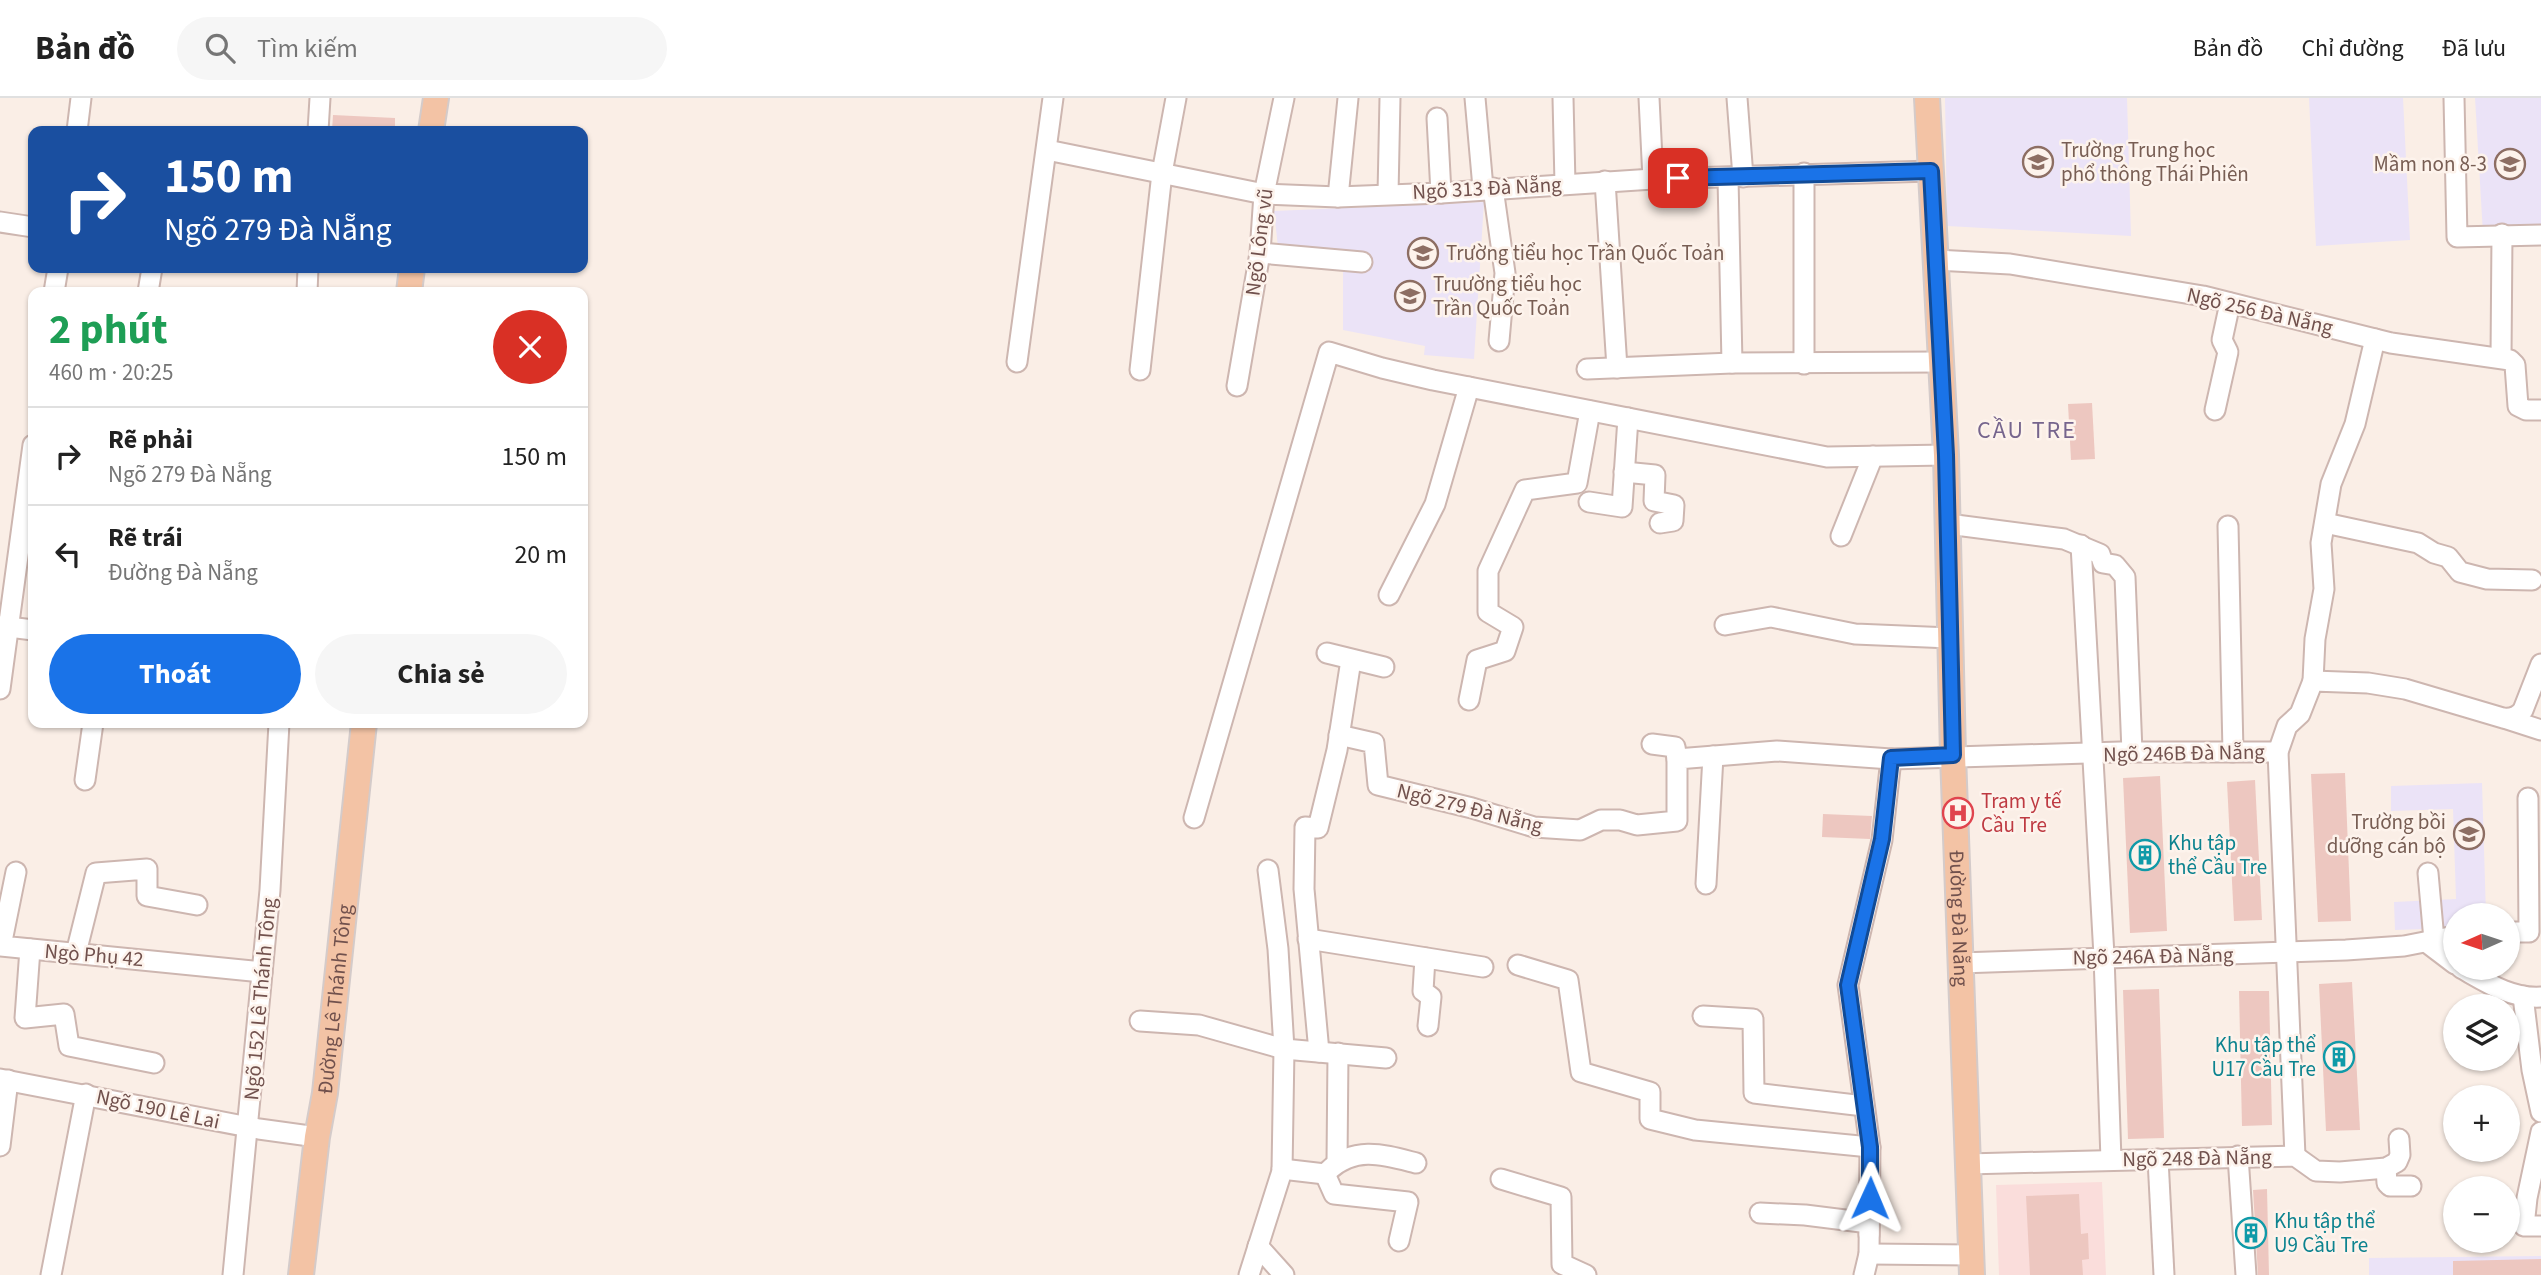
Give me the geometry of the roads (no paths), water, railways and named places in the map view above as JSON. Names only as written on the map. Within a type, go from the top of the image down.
[{"type":"main road","points":[[432,126],[436,98]]},
{"type":"main road","name":"Đường Đà Nẵng","points":[[1927,98],[1946,455],[1953,755],[1971,1265]]},
{"type":"main road","name":"Đường Lê Thánh Tông","points":[[301,1275],[317,1137],[325,1093],[363,728]]},
{"type":"street","points":[[78,126],[81,98]]},
{"type":"street","points":[[318,126],[320,98]]},
{"type":"street","points":[[1017,362],[1053,98]]},
{"type":"street","points":[[1140,370],[1162,173],[1175,98]]},
{"type":"street","name":"Ngõ Lông vũ","points":[[1237,386],[1260,253],[1264,194],[1284,98]]},
{"type":"street","points":[[1338,197],[1348,98]]},
{"type":"street","points":[[1388,194],[1390,98]]},
{"type":"street","points":[[1475,98],[1488,188],[1505,273],[1499,341]]},
{"type":"street","points":[[1563,98],[1565,184]]},
{"type":"street","points":[[1649,98],[1653,179]]},
{"type":"street","points":[[1732,363],[1737,98]]},
{"type":"street","points":[[2454,98],[2456,237],[2541,235]]},
{"type":"street","points":[[1437,118],[1441,193]]},
{"type":"street","name":"Ngõ 313 Đà Nẵng","points":[[1047,150],[1264,194],[1338,197],[1441,193],[1605,181],[1931,171]]},
{"type":"street","points":[[1804,173],[1804,364]]},
{"type":"street","points":[[1605,181],[1618,368]]},
{"type":"street","points":[[0,222],[28,226]]},
{"type":"street","points":[[2502,234],[2501,358],[2514,361],[2518,406],[2526,410],[2541,410]]},
{"type":"street","points":[[1260,253],[1363,262]]},
{"type":"street","name":"Ngõ 256 Đà Nẵng","points":[[1936,260],[2010,264],[2203,296],[2375,339],[2501,358]]},
{"type":"street","points":[[2215,410],[2228,352],[2222,340],[2230,303]]},
{"type":"street","name":"Ngõ 246B Đà Nẵng","points":[[1953,755],[2278,752],[2287,726],[2300,714],[2313,681],[2315,639],[2324,589],[2321,543],[2331,484],[2355,424],[2375,339]]},
{"type":"street","points":[[1194,818],[1329,352],[1382,368],[1469,387],[1827,457],[1946,455]]},
{"type":"street","points":[[1587,369],[1732,363],[1941,362]]},
{"type":"street","points":[[1389,595],[1436,504],[1469,387]]},
{"type":"street","points":[[1469,701],[1477,660],[1506,652],[1513,627],[1488,612],[1488,571],[1525,490],[1577,483],[1590,411]]},
{"type":"street","points":[[1589,502],[1622,507],[1628,418]]},
{"type":"street","points":[[1842,536],[1873,456]]},
{"type":"street","points":[[1624,472],[1655,474],[1654,502],[1674,505],[1673,521],[1660,523]]},
{"type":"street","points":[[0,689],[4,626],[28,476]]},
{"type":"street","points":[[2325,523],[2418,543],[2434,553],[2448,557],[2460,572],[2487,579],[2532,580]]},
{"type":"street","points":[[1948,524],[2064,539],[2100,554],[2103,563],[2115,565],[2125,577],[2132,752]]},
{"type":"street","points":[[2228,526],[2233,752]]},
{"type":"street","points":[[2081,545],[2104,956],[2111,1160]]},
{"type":"street","points":[[1725,625],[1771,617],[1855,634],[1950,638]]},
{"type":"street","points":[[4,626],[28,630]]},
{"type":"street","points":[[1327,653],[1384,667]]},
{"type":"street","points":[[1351,660],[1339,735],[1318,828],[1305,827],[1304,889],[1308,939],[1329,1053],[1334,1194],[1408,1202],[1399,1241]]},
{"type":"street","points":[[2508,719],[2519,715],[2541,664]]},
{"type":"street","points":[[2313,681],[2368,683],[2405,689],[2541,730]]},
{"type":"street","points":[[85,780],[92,728]]},
{"type":"street","name":"Ngõ 152 Lê Thánh Tông","points":[[233,1275],[270,890],[279,728]]},
{"type":"street","name":"Ngõ 279 Đà Nẵng","points":[[1339,735],[1374,743],[1378,785],[1472,808],[1534,827],[1580,830],[1601,821],[1620,820],[1637,825],[1677,821],[1676,759]]},
{"type":"street","points":[[1652,744],[1675,747],[1676,759],[1777,751],[1891,758],[1953,755]]},
{"type":"street","points":[[2278,752],[2295,1156]]},
{"type":"street","points":[[1706,884],[1713,756]]},
{"type":"street","points":[[1864,1275],[1869,1254],[1870,1147],[1848,985],[1882,839],[1891,758]]},
{"type":"street","points":[[2520,932],[2529,932],[2535,828],[2528,798]]},
{"type":"street","points":[[76,953],[96,873],[147,869],[147,896],[197,905]]},
{"type":"street","points":[[1249,1275],[1282,1169],[1284,1049],[1278,949],[1269,870]]},
{"type":"street","name":"Ngò Phụ 42","points":[[16,872],[0,948],[262,972]]},
{"type":"street","points":[[2428,873],[2430,941],[2443,953]]},
{"type":"street","name":"Ngõ 246A Đà Nẵng","points":[[1960,963],[2104,956],[2346,950],[2404,946],[2443,938]]},
{"type":"street","points":[[1308,939],[1483,967]]},
{"type":"street","points":[[30,949],[25,1018],[64,1014],[69,1046],[154,1063]]},
{"type":"street","points":[[1425,958],[1423,991],[1431,997],[1428,1026]]},
{"type":"street","points":[[1518,965],[1568,980],[1581,1072],[1650,1092],[1650,1119],[1695,1130],[1870,1147]]},
{"type":"street","points":[[2483,980],[2532,997],[2532,1070],[2541,1112]]},
{"type":"street","points":[[1703,1016],[1754,1019],[1754,1093],[1864,1106]]},
{"type":"street","points":[[1140,1021],[1199,1025],[1284,1049],[1386,1058]]},
{"type":"street","points":[[0,1146],[4,1079]]},
{"type":"street","name":"Ngõ 190 Lê Lai","points":[[4,1079],[248,1127],[317,1137]]},
{"type":"street","points":[[51,1275],[86,1094]]},
{"type":"street","points":[[2541,1132],[2524,1226],[2541,1226]]},
{"type":"street","points":[[2399,1139],[2399,1160],[2386,1168],[2388,1183],[2390,1186],[2411,1186]]},
{"type":"street","points":[[1282,1169],[1331,1168],[1373,1152],[1416,1163]]},
{"type":"street","points":[[2238,1156],[2246,1275]]},
{"type":"street","name":"Ngõ 248 Đà Nẵng","points":[[1967,1164],[2295,1156],[2316,1171],[2386,1168]]},
{"type":"street","points":[[2158,1159],[2164,1275]]},
{"type":"street","points":[[1501,1178],[1561,1197],[1562,1264],[1586,1275]]},
{"type":"street","points":[[1760,1213],[1805,1215],[1869,1223]]},
{"type":"street","points":[[1258,1246],[1284,1275]]},
{"type":"street","points":[[1869,1254],[1971,1265]]},
{"type":"place","name":"Trường Trung học phổ thông Thái Phiên","points":[[2038,162]]},
{"type":"place","name":"Mầm non 8-3","points":[[2510,164]]},
{"type":"place","name":"Trường tiểu học Trần Quốc Toản","points":[[1423,253]]},
{"type":"place","name":"Truường tiểu học Trần Quốc Toản","points":[[1410,296]]},
{"type":"place","name":"Trạm y tế Cầu Tre","points":[[1958,813]]},
{"type":"place","name":"Trường bồi dưỡng cán bộ","points":[[2469,834]]},
{"type":"place","name":"Khu tập thể Cầu Tre","points":[[2145,855]]},
{"type":"place","name":"Khu tập thể U17 Cầu Tre","points":[[2339,1057]]},
{"type":"place","name":"Khu tập thể U9 Cầu Tre","points":[[2251,1233]]},
{"type":"district","name":"CẦU TRE","points":[[2027,430]]}]
